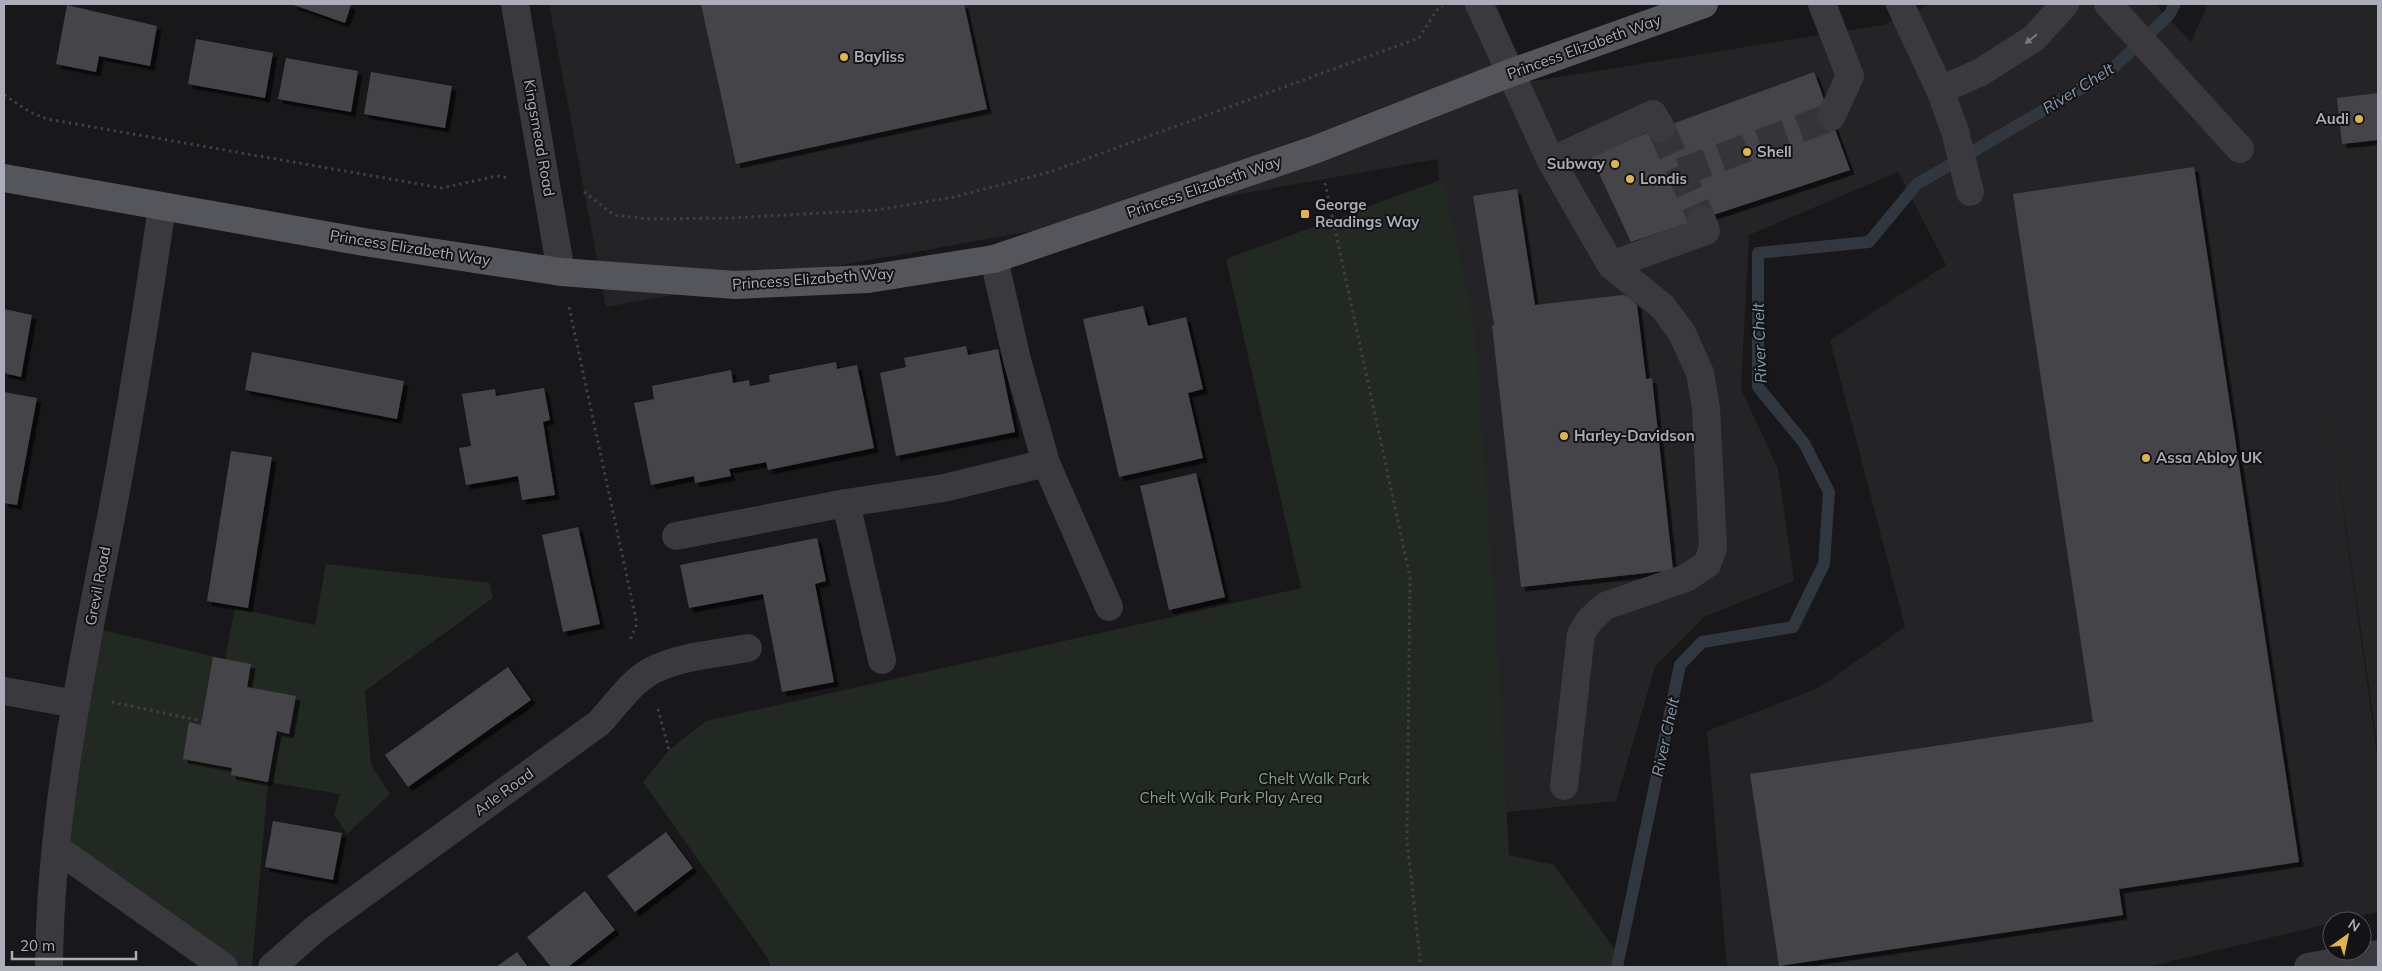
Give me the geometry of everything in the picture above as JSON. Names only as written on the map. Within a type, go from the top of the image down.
[{"type":"main road","name":"Princess Elizabeth Way","points":[[4,178],[162,207],[561,272],[735,285],[868,278],[994,259],[1314,150],[1510,73],[1704,4]]},
{"type":"street","name":"Kingsmead Road","points":[[515,4],[561,272]]},
{"type":"street","points":[[1479,4],[1551,161],[1611,265],[1663,307],[1682,333],[1700,373],[1706,408],[1713,548],[1707,564],[1686,578],[1605,606],[1590,620],[1581,634],[1564,786]]},
{"type":"street","points":[[1822,4],[1850,76],[1831,117]]},
{"type":"street","points":[[1900,4],[1940,90],[1955,131],[1970,192]]},
{"type":"street","points":[[1940,90],[1981,72],[2034,38],[2065,4]]},
{"type":"street","points":[[2111,7],[2240,149]]},
{"type":"street","points":[[1551,161],[1653,114],[1661,128]]},
{"type":"street","name":"Grevil Road","points":[[49,967],[56,848],[76,699],[130,418],[162,207]]},
{"type":"street","points":[[1611,265],[1706,231],[1702,220]]},
{"type":"street","points":[[994,259],[1017,360],[1046,463],[1108,607]]},
{"type":"street","points":[[676,536],[846,503],[944,488],[1046,463]]},
{"type":"street","points":[[846,503],[882,660]]},
{"type":"street","name":"Arle Road","points":[[272,967],[315,929],[599,723],[635,684],[650,672],[670,663],[748,648]]},
{"type":"street","points":[[4,691],[76,699]]},
{"type":"street","points":[[56,848],[224,967]]},
{"type":"street","points":[[2308,967],[2378,954]]},
{"type":"path","points":[[4,95],[30,112],[47,119],[442,188],[496,176],[582,191],[596,199],[614,215],[649,219],[732,218],[877,210],[954,197],[1050,172],[1419,38],[1437,10],[1451,4]]},
{"type":"path","points":[[1314,150],[1323,173],[1410,577],[1406,841],[1421,967]]},
{"type":"path","points":[[561,272],[637,624],[618,671],[635,684]]},
{"type":"path","points":[[76,699],[202,721]]},
{"type":"shaded area","points":[[549,4],[1496,4],[1528,82],[1883,25],[1932,4],[2155,4],[2191,42],[2208,4],[2378,4],[2378,750],[2329,409],[2378,760],[2378,912],[2322,911],[2322,925],[2147,967],[1727,967],[1707,731],[1818,688],[1905,627],[1830,340],[1946,265],[1898,172],[1749,235],[1741,389],[1778,469],[1794,581],[1704,617],[1655,667],[1616,801],[1507,812],[1437,159],[606,307]]},
{"type":"green space","name":"Chelt Walk Park","points":[[1443,179],[1475,330],[1498,653],[1509,855],[1554,865],[1619,955],[1617,967],[771,967],[767,957],[643,782],[669,750],[706,721],[1301,588],[1226,259]]},
{"type":"green space","points":[[326,564],[490,583],[493,598],[365,691],[371,765],[390,794],[347,834],[334,815],[340,794],[268,782],[252,967],[224,967],[56,848],[90,627],[225,659],[235,608],[315,625]]},
{"type":"building","points":[[291,4],[348,4],[351,5],[345,23]]},
{"type":"building","name":"Bayliss","points":[[701,4],[964,4],[987,109],[736,164]]},
{"type":"building","points":[[67,5],[157,26],[150,66],[99,56],[96,72],[56,64]]},
{"type":"building","points":[[196,39],[273,53],[265,98],[188,84]]},
{"type":"building","points":[[286,58],[358,71],[351,112],[278,99]]},
{"type":"building","points":[[371,72],[452,86],[445,128],[364,114]]},
{"type":"building","name":"Shell","points":[[1814,72],[1850,170],[1631,242],[1590,154]]},
{"type":"building","name":"Audi","points":[[2378,93],[2378,140],[2342,144],[2337,98]]},
{"type":"building","name":"Assa Abloy UK","points":[[2194,167],[2299,862],[2119,889],[2123,915],[1779,966],[1750,774],[2093,722],[2013,194]]},
{"type":"building","points":[[1517,189],[1535,305],[1623,295],[1628,296],[1637,305],[1646,379],[1652,378],[1673,570],[1521,587],[1492,325],[1494,325],[1473,196]]},
{"type":"building","points":[[1143,306],[1148,326],[1186,317],[1203,389],[1188,393],[1203,458],[1119,477],[1083,319]]},
{"type":"building","points":[[4,309],[32,315],[21,377],[4,373]]},
{"type":"building","points":[[966,346],[968,355],[998,349],[1015,432],[896,456],[880,373],[906,367],[904,358]]},
{"type":"building","points":[[252,352],[404,381],[397,419],[245,390]]},
{"type":"building","points":[[836,362],[837,369],[857,365],[874,448],[768,470],[766,462],[729,469],[731,476],[695,483],[694,476],[651,485],[634,403],[654,399],[652,386],[731,370],[733,383],[749,380],[750,386],[770,382],[769,375]]},
{"type":"building","points":[[544,388],[550,420],[543,422],[555,495],[522,500],[518,476],[466,485],[459,448],[471,446],[462,394],[495,389],[496,396]]},
{"type":"building","points":[[4,392],[37,398],[17,505],[4,503]]},
{"type":"building","points":[[231,451],[272,457],[248,608],[207,601]]},
{"type":"building","points":[[1196,473],[1225,597],[1169,610],[1140,486]]},
{"type":"building","points":[[578,527],[600,624],[563,632],[542,535]]},
{"type":"building","points":[[817,538],[826,581],[815,584],[834,682],[782,692],[763,594],[689,608],[680,565]]},
{"type":"building","points":[[213,657],[251,664],[247,687],[296,696],[289,734],[277,731],[268,782],[231,775],[232,768],[183,759],[189,722],[201,725]]},
{"type":"building","points":[[508,667],[531,700],[408,787],[385,755]]},
{"type":"building","points":[[273,821],[342,833],[333,880],[265,867]]},
{"type":"building","points":[[666,832],[693,868],[635,912],[607,876]]},
{"type":"building","points":[[585,891],[615,930],[568,967],[551,967],[527,937]]},
{"type":"building","points":[[517,952],[528,967],[496,967]]},
{"type":"waterway","name":"River Chelt","points":[[1617,967],[1680,665],[1702,642],[1793,627],[1824,564],[1829,492],[1804,443],[1758,387],[1758,253],[1869,242],[1917,184],[2109,72],[2169,15],[2175,4]]},
{"type":"tunnel","points":[[1681,172],[1831,117]]},
{"type":"tunnel","points":[[1661,128],[1702,220]]},
{"type":"place","name":"Bayliss","points":[[844,57]]},
{"type":"place","name":"Audi","points":[[2359,119]]},
{"type":"place","name":"Shell","points":[[1747,152]]},
{"type":"place","name":"Subway","points":[[1615,164]]},
{"type":"place","name":"Londis","points":[[1630,179]]},
{"type":"place","name":"George Readings Way","points":[[1305,214]]},
{"type":"place","name":"Harley-Davidson","points":[[1564,436]]},
{"type":"place","name":"Assa Abloy UK","points":[[2146,458]]},
{"type":"park label","name":"Chelt Walk Park Play Area","points":[[1231,798]]}]
